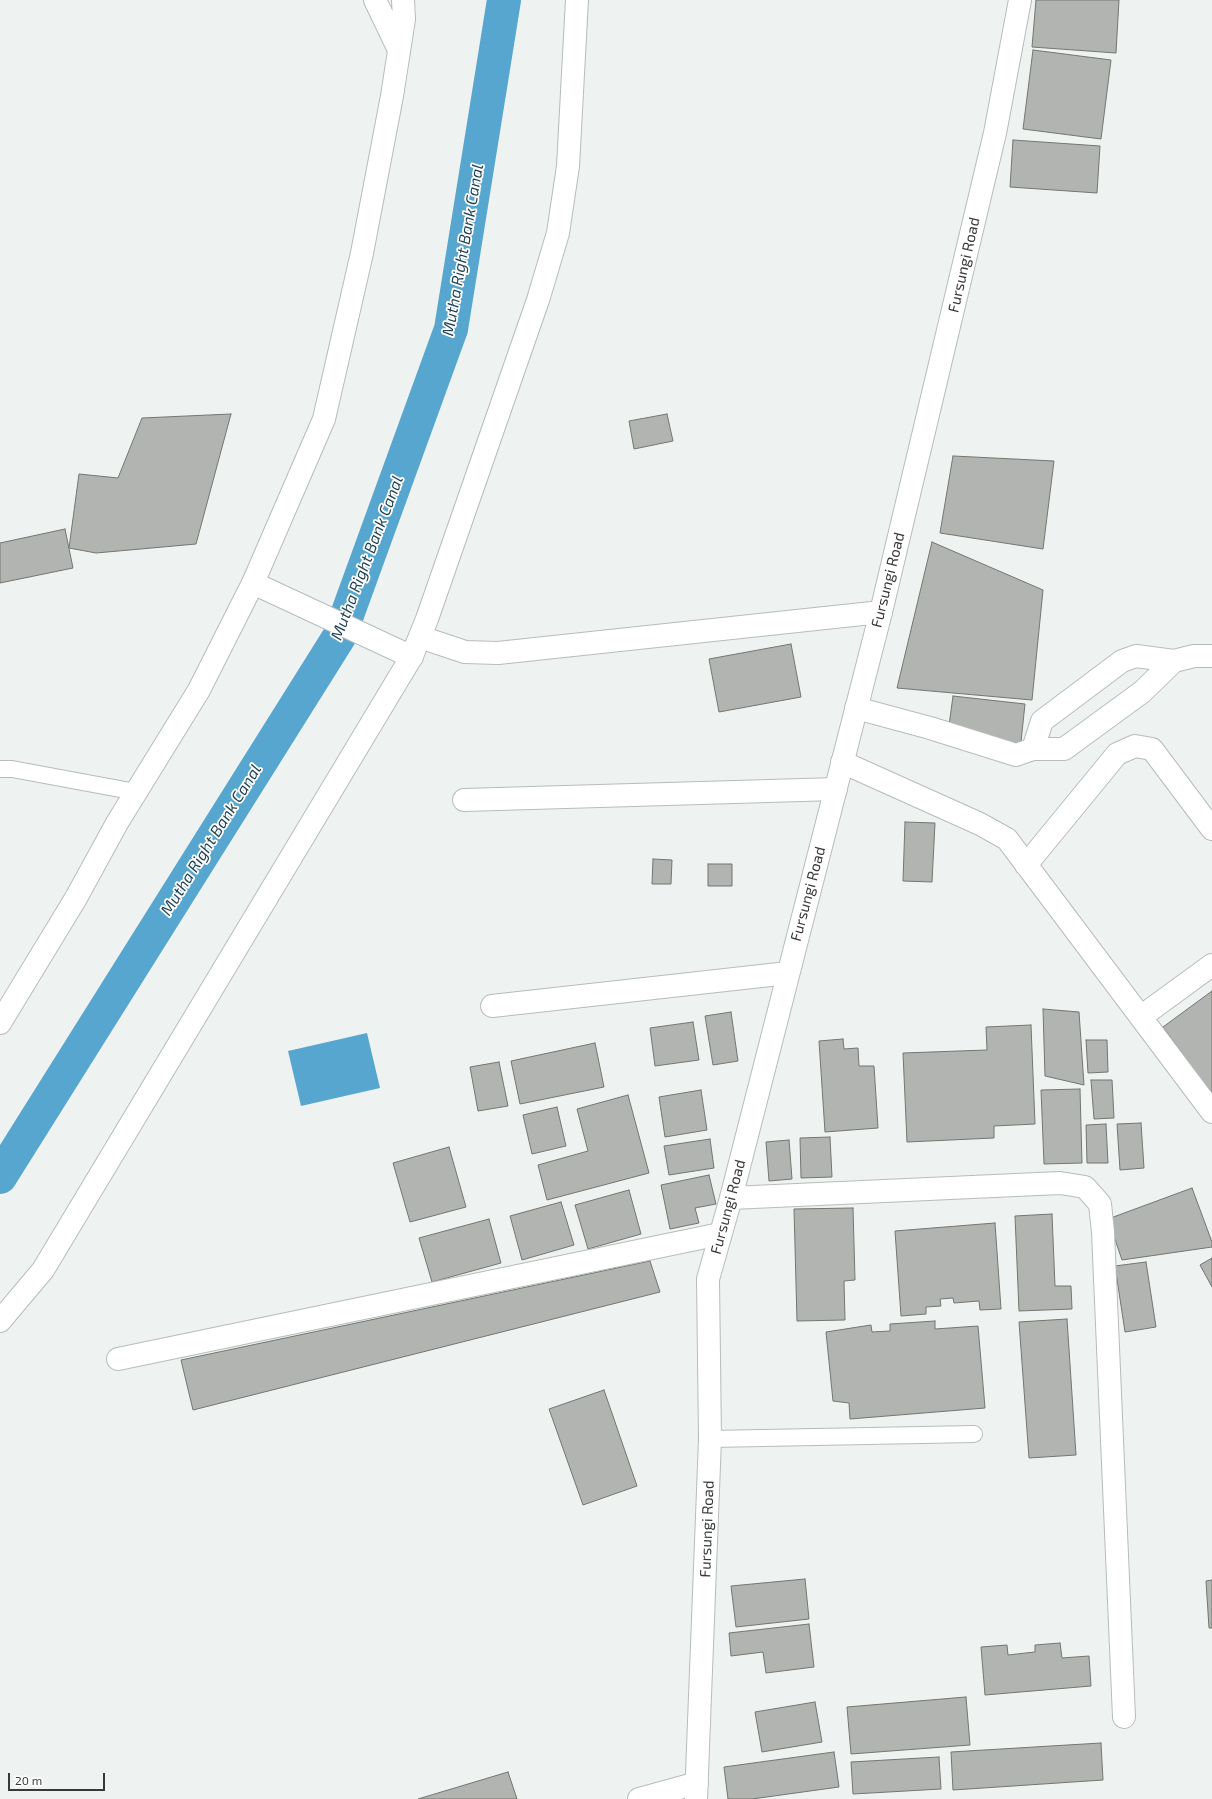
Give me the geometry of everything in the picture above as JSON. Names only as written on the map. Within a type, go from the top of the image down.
[{"type":"street","points":[[375,0],[399,50]]},
{"type":"street","points":[[0,1023],[76,898],[136,792],[262,587],[324,419],[362,253],[392,96],[404,19],[403,0]]},
{"type":"street","points":[[0,1322],[43,1270],[412,657],[538,300],[558,233],[568,166],[577,0]]},
{"type":"street","name":"Fursungi Road","points":[[696,1791],[710,1439],[708,1279],[731,1198],[881,612],[995,133],[1020,0]]},
{"type":"street","points":[[262,587],[412,657]]},
{"type":"street","points":[[420,637],[466,652],[498,653],[881,612]]},
{"type":"street","points":[[1033,749],[1042,721],[1122,661],[1136,656],[1174,662],[1194,656],[1212,656]]},
{"type":"street","points":[[856,708],[930,728],[1016,755],[1033,749],[1064,749],[1142,692],[1174,662]]},
{"type":"street","points":[[1026,865],[1117,754],[1135,746],[1152,749],[1212,829]]},
{"type":"street","points":[[842,762],[980,824],[1007,839],[1142,1016],[1212,1112]]},
{"type":"street","points":[[464,800],[836,788]]},
{"type":"street","points":[[1142,1016],[1212,965]]},
{"type":"street","points":[[492,1006],[788,973]]},
{"type":"street","points":[[731,1198],[1060,1183],[1084,1187],[1100,1204],[1103,1232],[1124,1717]]},
{"type":"street","points":[[118,1359],[720,1234]]},
{"type":"street","points":[[639,1799],[696,1791]]},
{"type":"lane","points":[[0,769],[12,769],[136,792]]},
{"type":"lane","points":[[710,1439],[974,1434]]},
{"type":"water","points":[[367,1033],[380,1088],[301,1106],[288,1051]]},
{"type":"building","points":[[1036,0],[1119,0],[1116,53],[1032,47]]},
{"type":"building","points":[[1033,50],[1111,60],[1101,139],[1023,129]]},
{"type":"building","points":[[1013,140],[1100,146],[1097,193],[1010,187]]},
{"type":"building","points":[[231,414],[196,544],[96,553],[69,548],[79,474],[118,478],[142,418]]},
{"type":"building","points":[[667,414],[673,441],[634,449],[629,421]]},
{"type":"building","points":[[953,456],[1054,461],[1043,549],[940,533]]},
{"type":"building","points":[[65,529],[73,568],[0,583],[0,543]]},
{"type":"building","points":[[932,542],[1043,590],[1032,700],[897,688]]},
{"type":"building","points":[[791,644],[801,697],[719,712],[709,659]]},
{"type":"building","points":[[953,696],[1025,704],[1020,751],[948,733]]},
{"type":"building","points":[[905,822],[935,823],[932,882],[903,881]]},
{"type":"building","points":[[653,859],[672,860],[671,884],[652,884]]},
{"type":"building","points":[[708,864],[732,864],[732,886],[708,886]]},
{"type":"building","points":[[1212,991],[1212,1094],[1163,1027]]},
{"type":"building","points":[[1043,1009],[1079,1012],[1084,1085],[1045,1076]]},
{"type":"building","points":[[731,1012],[738,1061],[713,1065],[705,1016]]},
{"type":"building","points":[[693,1022],[699,1060],[655,1066],[650,1028]]},
{"type":"building","points":[[1031,1025],[1035,1124],[994,1126],[994,1138],[907,1142],[903,1053],[987,1050],[986,1027]]},
{"type":"building","points":[[843,1039],[844,1049],[858,1048],[859,1066],[874,1066],[878,1128],[825,1132],[819,1041]]},
{"type":"building","points":[[1086,1040],[1107,1040],[1108,1072],[1088,1073]]},
{"type":"building","points":[[595,1043],[604,1087],[520,1104],[511,1061]]},
{"type":"building","points":[[499,1062],[508,1106],[478,1111],[470,1067]]},
{"type":"building","points":[[1091,1080],[1112,1080],[1114,1118],[1094,1119]]},
{"type":"building","points":[[1080,1089],[1082,1163],[1044,1164],[1041,1090]]},
{"type":"building","points":[[701,1090],[707,1130],[665,1137],[659,1097]]},
{"type":"building","points":[[628,1095],[649,1173],[547,1200],[538,1165],[588,1151],[577,1109]]},
{"type":"building","points":[[557,1107],[566,1146],[532,1154],[523,1115]]},
{"type":"building","points":[[1141,1123],[1144,1168],[1120,1170],[1117,1124]]},
{"type":"building","points":[[1106,1124],[1108,1163],[1087,1163],[1086,1125]]},
{"type":"building","points":[[830,1137],[832,1177],[801,1178],[800,1138]]},
{"type":"building","points":[[710,1139],[714,1168],[669,1175],[664,1146]]},
{"type":"building","points":[[789,1140],[792,1179],[769,1181],[766,1142]]},
{"type":"building","points":[[449,1147],[466,1207],[410,1222],[393,1163]]},
{"type":"building","points":[[709,1175],[716,1204],[695,1208],[699,1223],[670,1229],[661,1185]]},
{"type":"building","points":[[1192,1188],[1212,1242],[1212,1247],[1122,1260],[1108,1219]]},
{"type":"building","points":[[629,1190],[641,1234],[588,1249],[575,1205]]},
{"type":"building","points":[[561,1202],[574,1245],[522,1260],[510,1216]]},
{"type":"building","points":[[853,1208],[855,1280],[844,1281],[845,1320],[797,1321],[794,1209]]},
{"type":"building","points":[[1052,1214],[1055,1286],[1071,1286],[1072,1309],[1019,1311],[1015,1216]]},
{"type":"building","points":[[489,1219],[501,1263],[432,1282],[419,1238]]},
{"type":"building","points":[[995,1223],[1001,1309],[980,1310],[979,1301],[954,1303],[953,1298],[940,1299],[941,1306],[926,1307],[926,1314],[901,1316],[895,1231]]},
{"type":"building","points":[[1212,1258],[1212,1287],[1200,1265]]},
{"type":"building","points":[[650,1261],[660,1292],[193,1410],[181,1360]]},
{"type":"building","points":[[1146,1262],[1156,1327],[1125,1332],[1115,1266]]},
{"type":"building","points":[[1067,1319],[1076,1455],[1029,1458],[1019,1322]]},
{"type":"building","points":[[935,1321],[935,1329],[978,1326],[985,1408],[850,1419],[849,1403],[833,1401],[826,1332],[871,1325],[872,1332],[890,1331],[890,1324]]},
{"type":"building","points":[[604,1390],[637,1486],[583,1505],[549,1409]]},
{"type":"building","points":[[805,1579],[809,1619],[736,1627],[731,1586]]},
{"type":"building","points":[[1212,1580],[1212,1628],[1209,1628],[1206,1581]]},
{"type":"building","points":[[809,1624],[814,1667],[766,1673],[763,1652],[731,1656],[729,1633]]},
{"type":"building","points":[[1060,1643],[1062,1658],[1089,1656],[1091,1686],[985,1695],[981,1647],[1007,1645],[1008,1655],[1035,1652],[1035,1645]]},
{"type":"building","points":[[966,1697],[970,1745],[851,1754],[847,1707]]},
{"type":"building","points":[[815,1702],[822,1742],[762,1752],[755,1712]]},
{"type":"building","points":[[1101,1743],[1103,1780],[953,1790],[951,1752]]},
{"type":"building","points":[[834,1752],[839,1787],[752,1799],[728,1799],[724,1767]]},
{"type":"building","points":[[939,1757],[941,1789],[853,1794],[851,1762]]},
{"type":"building","points":[[508,1772],[517,1799],[418,1799]]},
{"type":"waterway","name":"Mutha Right Bank Canal","points":[[0,1177],[339,637],[451,329],[504,0]]}]
